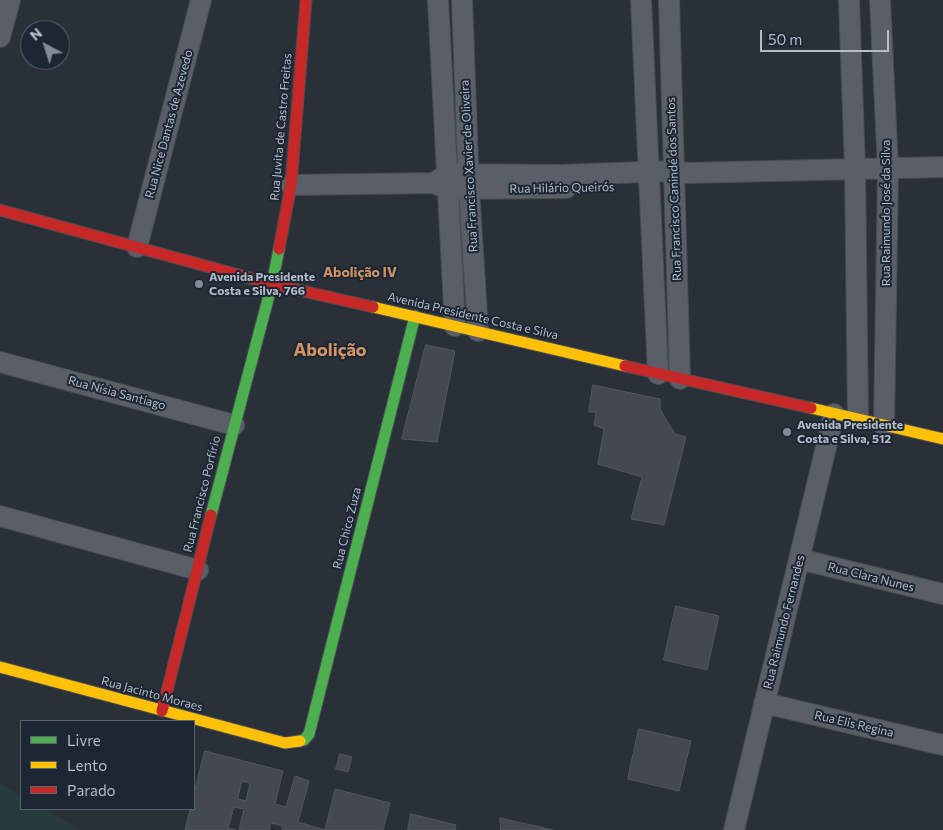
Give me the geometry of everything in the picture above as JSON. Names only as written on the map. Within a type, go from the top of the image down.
[{"type":"street","points":[[0,37],[10,0]]},
{"type":"street","name":"Rua Nice Dantas de Azevedo","points":[[137,247],[202,0]]},
{"type":"street","name":"Rua Juvita de Castro Freitas","points":[[272,284],[291,185],[306,0]]},
{"type":"street","name":"Rua Francisco Xavier de Oliveira","points":[[438,0],[443,182],[456,326]]},
{"type":"street","name":"Rua Francisco Xavier de Oliveira","points":[[462,0],[469,183],[478,331]]},
{"type":"street","name":"Rua Francisco Canindé dos Santos","points":[[641,0],[658,374]]},
{"type":"street","name":"Rua Francisco Canindé dos Santos","points":[[669,0],[678,175],[680,379]]},
{"type":"street","points":[[848,0],[855,168],[858,420]]},
{"type":"street","name":"Rua Raimundo José da Silva","points":[[880,0],[888,169],[884,426]]},
{"type":"street","name":"Rua Hilário Queirós","points":[[291,185],[649,179],[678,175],[855,168],[943,167]]},
{"type":"street","name":"Avenida Presidente Costa e Silva","points":[[0,210],[272,284],[943,439]]},
{"type":"street","name":"Rua Francisco Porfírio","points":[[162,711],[234,425],[272,284]]},
{"type":"street","name":"Rua Chico Zuza","points":[[299,743],[309,734],[415,316]]},
{"type":"street","name":"Rua Nísia Santiago","points":[[0,362],[234,425]]},
{"type":"street","name":"Rua Raimundo Fernandes","points":[[734,830],[834,414]]},
{"type":"street","points":[[0,516],[198,570]]},
{"type":"street","name":"Rua Clara Nunes","points":[[799,559],[943,594]]},
{"type":"street","name":"Rua Jacinto Moraes","points":[[0,666],[285,743],[299,743]]},
{"type":"street","name":"Rua Elis Regina","points":[[764,703],[943,745]]},
{"type":"green space","points":[[0,783],[20,795],[20,810],[46,810],[81,830],[0,830]]},
{"type":"building","points":[[426,345],[455,351],[437,442],[402,439]]},
{"type":"building","points":[[593,385],[660,399],[660,409],[675,434],[686,437],[664,525],[631,519],[642,477],[598,464],[604,429],[594,425],[596,412],[589,412]]},
{"type":"building","points":[[676,606],[719,616],[707,670],[664,660]]},
{"type":"building","points":[[639,729],[691,741],[679,791],[628,779]]},
{"type":"building","points":[[205,751],[283,771],[275,804],[286,807],[295,776],[309,781],[298,822],[325,830],[282,830],[283,826],[271,823],[269,830],[239,830],[244,809],[234,807],[228,828],[236,830],[185,830],[190,810],[195,810],[195,790]],"holes":[[[242,781],[250,783],[246,801],[238,799]]]},
{"type":"building","points":[[340,754],[352,757],[348,772],[336,769]]},
{"type":"building","points":[[335,789],[390,803],[383,830],[325,830]]},
{"type":"building","points":[[411,814],[456,825],[455,830],[408,830]]},
{"type":"building","points":[[500,818],[553,830],[501,830]]},
{"type":"traffic: fast","points":[[211,515],[272,284],[279,249]]},
{"type":"traffic: fast","points":[[300,741],[304,740],[309,734],[415,316]]},
{"type":"traffic: slow","points":[[373,307],[625,366]]},
{"type":"traffic: slow","points":[[811,408],[943,439]]},
{"type":"traffic: slow","points":[[0,667],[285,743],[300,741]]},
{"type":"traffic: jam","points":[[279,249],[291,185],[306,0]]},
{"type":"traffic: jam","points":[[0,210],[272,284],[373,307]]},
{"type":"traffic: jam","points":[[625,366],[811,408]]},
{"type":"traffic: jam","points":[[162,711],[211,515]]},
{"type":"place","name":"Avenida Presidente Costa e Silva, 766","points":[[199,284]]},
{"type":"place","name":"Avenida Presidente Costa e Silva, 512","points":[[787,432]]},
{"type":"district","name":"Abolição IV","points":[[360,272]]},
{"type":"district","name":"Abolição","points":[[330,350]]}]
